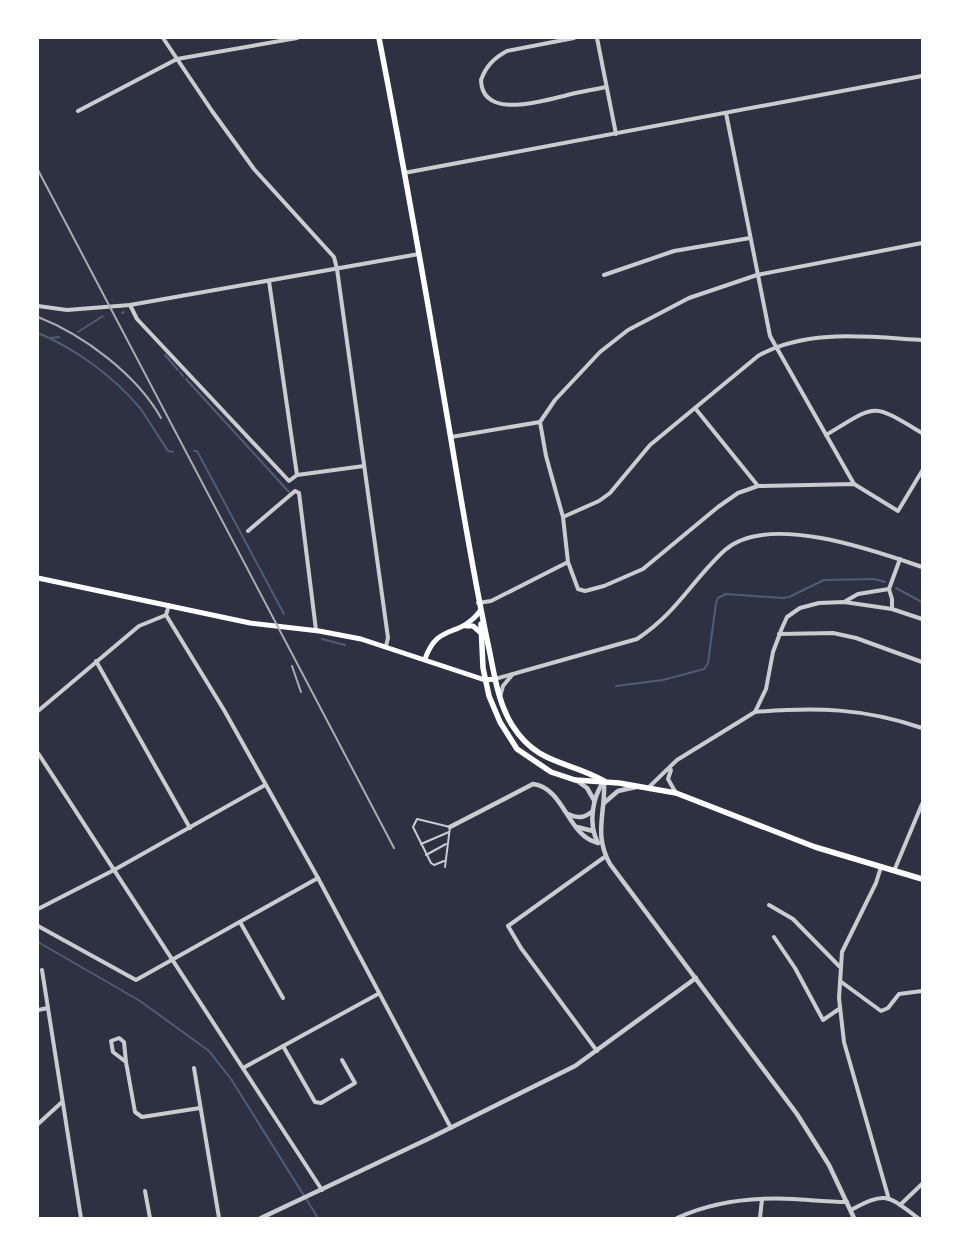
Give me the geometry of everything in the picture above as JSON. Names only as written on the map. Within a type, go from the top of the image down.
[{"type":"main road","points":[[379,38],[419,254],[478,603],[500,699],[511,724],[522,740],[537,752],[554,762],[594,775],[604,781]]},
{"type":"main road","points":[[38,578],[170,604],[250,623],[316,630],[386,646],[485,680],[495,679]]},
{"type":"main road","points":[[466,626],[480,611]]},
{"type":"main road","points":[[482,621],[480,633],[485,680],[500,722],[517,749],[551,772],[575,780],[604,781],[676,793],[815,847],[922,879]]},
{"type":"main road","points":[[426,659],[430,646],[439,636],[466,626],[473,626],[480,633]]},
{"type":"street","points":[[163,38],[254,169],[334,257],[388,638],[386,646]]},
{"type":"street","points":[[78,111],[177,59],[281,39],[297,38]]},
{"type":"street","points":[[574,38],[507,51],[496,56],[489,64],[481,80],[485,94],[498,103],[518,105],[606,87]]},
{"type":"street","points":[[597,38],[616,134]]},
{"type":"street","points":[[404,173],[922,76]]},
{"type":"street","points":[[726,113],[757,275],[774,347],[854,484],[898,511],[922,471]]},
{"type":"street","points":[[604,276],[674,251],[750,238]]},
{"type":"street","points":[[854,484],[758,486],[738,493],[718,507],[643,569],[604,586],[585,591],[578,589],[568,562],[563,517],[546,456],[540,422],[543,414],[600,352],[628,330],[689,298],[757,275],[922,242]]},
{"type":"street","points":[[38,306],[67,310],[130,305],[419,254]]},
{"type":"street","points":[[269,281],[297,475]]},
{"type":"street","points":[[130,305],[138,319],[289,481],[297,475],[364,466]]},
{"type":"street","points":[[563,517],[610,494],[650,444],[758,356],[774,347],[832,337],[922,340]]},
{"type":"street","points":[[695,408],[758,486]]},
{"type":"street","points":[[826,435],[872,409],[884,410],[922,433]]},
{"type":"street","points":[[451,437],[540,422]]},
{"type":"street","points":[[248,531],[295,491],[299,493],[316,630]]},
{"type":"street","points":[[495,679],[638,639],[653,629],[674,610],[721,554],[740,541],[768,536],[800,534],[837,540],[922,567]]},
{"type":"street","points":[[892,609],[889,589],[900,559]]},
{"type":"street","points":[[478,603],[491,601],[568,562]]},
{"type":"street","points":[[844,602],[858,594],[889,589]]},
{"type":"street","points":[[755,712],[766,689],[773,652],[786,616],[800,608],[819,603],[844,602],[892,609],[922,619]]},
{"type":"street","points":[[38,711],[140,626],[166,615],[170,604]]},
{"type":"street","points":[[166,615],[183,640],[318,878],[378,994],[452,1128]]},
{"type":"street","points":[[779,634],[833,632],[856,638],[922,662]]},
{"type":"street","points":[[96,661],[190,828]]},
{"type":"street","points":[[500,699],[503,686],[512,675]]},
{"type":"street","points":[[603,804],[618,791],[645,787],[693,750],[755,712],[800,708],[853,710],[884,716],[922,728]]},
{"type":"street","points":[[38,753],[322,1190]]},
{"type":"street","points":[[671,767],[668,779],[676,793]]},
{"type":"street","points":[[575,780],[587,788],[594,800]]},
{"type":"street","points":[[604,781],[594,800],[592,831],[606,856],[807,1128],[829,1165],[854,1218]]},
{"type":"street","points":[[600,843],[604,781]]},
{"type":"street","points":[[450,830],[533,784],[541,785],[550,791],[582,837],[600,843]]},
{"type":"street","points":[[38,908],[114,870],[265,785]]},
{"type":"street","points":[[894,871],[922,804]]},
{"type":"street","points":[[566,813],[577,818],[586,817],[593,810]]},
{"type":"street","points":[[575,825],[584,830],[592,831],[600,824]]},
{"type":"street","points":[[597,1051],[521,948],[508,926],[606,856]]},
{"type":"street","points":[[881,867],[876,883],[842,952],[839,1009],[844,1042],[888,1196]]},
{"type":"street","points":[[38,926],[136,980],[318,878]]},
{"type":"street","points":[[769,905],[794,919],[840,966]]},
{"type":"street","points":[[240,922],[283,998]]},
{"type":"street","points":[[774,937],[795,968],[823,1020],[839,1009]]},
{"type":"street","points":[[42,970],[81,1218]]},
{"type":"street","points":[[261,1218],[562,1074],[597,1051],[696,978]]},
{"type":"street","points":[[840,981],[881,1011],[888,1008],[899,994],[922,991]]},
{"type":"street","points":[[243,1068],[378,994]]},
{"type":"street","points":[[38,1010],[48,1008]]},
{"type":"street","points":[[126,1062],[113,1052],[111,1041],[119,1038],[124,1042],[137,1116],[142,1117],[200,1108]]},
{"type":"street","points":[[283,1046],[315,1102],[321,1103],[355,1083],[342,1060]]},
{"type":"street","points":[[194,1068],[218,1218]]},
{"type":"street","points":[[38,1124],[63,1102]]},
{"type":"street","points":[[900,1205],[922,1184]]},
{"type":"street","points":[[145,1191],[150,1218]]},
{"type":"street","points":[[851,1210],[880,1196],[888,1196],[918,1218]]},
{"type":"street","points":[[676,1218],[695,1210],[738,1201],[762,1199],[847,1202]]},
{"type":"street","points":[[760,1218],[762,1199]]},
{"type":"lane","points":[[444,861],[432,865],[413,827],[417,819],[450,830]]},
{"type":"lane","points":[[445,867],[444,861],[450,830]]},
{"type":"lane","points":[[421,844],[450,830]]},
{"type":"lane","points":[[426,855],[447,843]]},
{"type":"waterway","points":[[78,332],[103,316]]},
{"type":"waterway","points":[[38,333],[80,355],[106,374],[140,408],[168,451],[173,452]]},
{"type":"waterway","points":[[51,338],[59,337]]},
{"type":"waterway","points":[[165,355],[178,370]]},
{"type":"waterway","points":[[180,372],[183,376]]},
{"type":"waterway","points":[[186,379],[289,492]]},
{"type":"waterway","points":[[194,451],[197,451],[284,614]]},
{"type":"waterway","points":[[616,686],[663,680],[704,669],[708,663],[716,603],[718,598],[726,594],[783,598],[824,580],[874,579],[885,582]]},
{"type":"waterway","points":[[896,588],[922,602]]},
{"type":"waterway","points":[[322,639],[345,645]]},
{"type":"waterway","points":[[38,942],[140,1001],[209,1051],[231,1079],[318,1218]]},
{"type":"railway","points":[[38,170],[394,848]]},
{"type":"railway","points":[[38,317],[73,334],[108,358],[138,387],[151,402],[161,418]]},
{"type":"railway","points":[[292,666],[301,692]]}]
